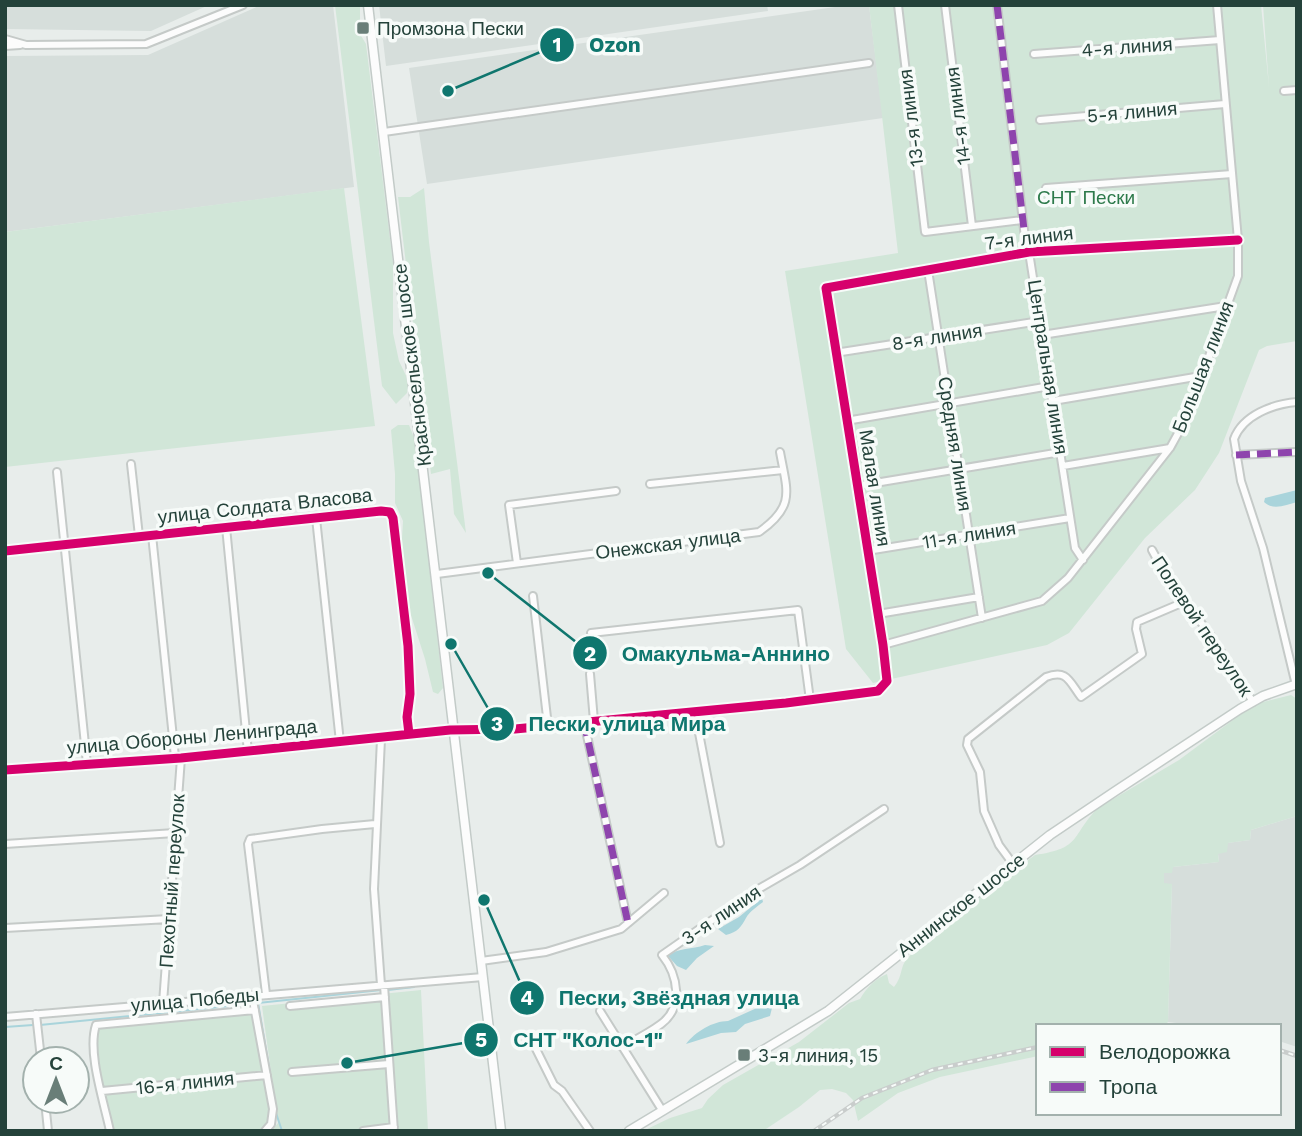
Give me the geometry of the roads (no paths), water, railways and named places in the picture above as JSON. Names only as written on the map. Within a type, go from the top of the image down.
[{"type":"main road","name":"Красносельское шоссе","points":[[368,5],[501,1131]]},
{"type":"main road","name":"Аннинское шоссе","points":[[629,1131],[828,1011],[1050,835],[1253,702],[1296,685]]},
{"type":"street","points":[[5,46],[146,44],[243,5]]},
{"type":"street","name":"13-я линия","points":[[898,5],[925,232],[972,226]]},
{"type":"street","name":"14-я линия","points":[[945,5],[972,226]]},
{"type":"street","name":"Центральная линия","points":[[997,5],[1026,246],[1053,401],[1074,548],[1083,559]]},
{"type":"street","name":"Большая линия","points":[[883,645],[1042,601],[1068,578],[1083,559],[1170,448],[1187,417],[1238,276],[1238,240],[1217,5]]},
{"type":"street","points":[[5,39],[26,44]]},
{"type":"street","name":"4-я линия","points":[[1034,54],[1220,40]]},
{"type":"street","points":[[384,132],[869,62]]},
{"type":"street","points":[[1284,91],[1297,90]]},
{"type":"street","name":"5-я линия","points":[[1040,120],[1224,104]]},
{"type":"street","points":[[1046,188],[1231,174]]},
{"type":"street","points":[[972,226],[1022,220]]},
{"type":"street","name":"7-я линия","points":[[826,288],[1029,252],[1238,240]]},
{"type":"street","name":"Средняя линия","points":[[928,270],[982,618]]},
{"type":"street","name":"Малая линия","points":[[826,288],[883,645],[887,681],[878,691]]},
{"type":"street","points":[[1042,335],[1226,306]]},
{"type":"street","name":"8-я линия","points":[[835,353],[1040,321]]},
{"type":"street","points":[[1053,401],[1201,376]]},
{"type":"street","points":[[846,421],[1050,386]]},
{"type":"street","points":[[1296,685],[1263,548],[1243,489],[1234,439],[1247,422],[1270,406],[1297,402]]},
{"type":"street","points":[[1063,466],[1170,448]]},
{"type":"street","name":"Онежская улица","points":[[437,574],[759,532],[772,523],[785,508],[787,497],[780,452]]},
{"type":"street","points":[[857,486],[1061,452]]},
{"type":"street","points":[[1236,455],[1297,452]]},
{"type":"street","points":[[131,464],[139,536]]},
{"type":"street","points":[[650,484],[783,470]]},
{"type":"street","points":[[57,472],[88,764]]},
{"type":"street","points":[[517,564],[509,505],[616,491]]},
{"type":"street","name":"улица Солдата Власова","points":[[5,551],[390,512],[393,518],[408,646],[409,734]]},
{"type":"street","points":[[316,518],[340,743]]},
{"type":"street","name":"11-я линия","points":[[867,551],[1070,518]]},
{"type":"street","points":[[226,527],[248,752]]},
{"type":"street","name":"Пехотный переулок","points":[[152,535],[178,758],[163,1003]]},
{"type":"street","name":"Полевой переулок","points":[[1152,550],[1171,585],[1207,630],[1253,702]]},
{"type":"street","points":[[533,596],[548,726]]},
{"type":"street","points":[[878,614],[979,597]]},
{"type":"street","points":[[1013,864],[999,845],[984,811],[980,772],[967,745],[968,739],[1046,677],[1057,673],[1065,675],[1081,697],[1142,654],[1137,622],[1184,602]]},
{"type":"street","points":[[591,633],[798,610],[810,700]]},
{"type":"street","points":[[590,674],[594,721]]},
{"type":"street","name":"улица Обороны Ленинграда","points":[[5,770],[248,752],[381,739],[455,727],[548,726],[878,691]]},
{"type":"street","points":[[695,712],[720,843]]},
{"type":"street","points":[[584,722],[628,923]]},
{"type":"street","points":[[363,1131],[394,1129],[374,889],[381,739]]},
{"type":"street","name":"3-я линия","points":[[622,1047],[661,1024],[672,1014],[677,988],[674,975],[662,955],[748,895],[800,865],[884,809]]},
{"type":"street","points":[[266,994],[248,844],[250,839],[375,824]]},
{"type":"street","points":[[5,844],[175,833]]},
{"type":"street","points":[[481,961],[546,952],[621,929],[664,893]]},
{"type":"street","points":[[5,928],[169,919]]},
{"type":"street","name":"улица Победы","points":[[5,1017],[483,977]]},
{"type":"street","points":[[252,995],[273,1118],[265,1131]]},
{"type":"street","points":[[290,1006],[385,998]]},
{"type":"street","points":[[110,1131],[94,1058],[93,1034],[96,1025],[255,1010]]},
{"type":"street","points":[[600,1011],[662,1110]]},
{"type":"street","points":[[36,1014],[39,1045]]},
{"type":"street","points":[[535,1047],[554,1085],[562,1091],[590,1131]]},
{"type":"street","points":[[292,1072],[390,1064]]},
{"type":"street","name":"16-я линия","points":[[102,1091],[267,1075]]},
{"type":"water","points":[[1297,490],[1297,502],[1275,507],[1264,502],[1265,498]]},
{"type":"water","points":[[762,898],[763,902],[736,931],[726,935],[718,929],[739,917]]},
{"type":"water","points":[[705,945],[714,946],[686,970],[677,966],[668,956],[676,951]]},
{"type":"water","points":[[768,1003],[772,1008],[770,1016],[745,1024],[736,1032],[721,1033],[686,1044],[699,1031],[710,1025],[728,1021]]},
{"type":"waterway","points":[[388,990],[414,987]]},
{"type":"waterway","points":[[270,1073],[258,1003],[381,990]]},
{"type":"waterway","points":[[40,1025],[250,1004]]},
{"type":"waterway","points":[[5,1027],[33,1025]]},
{"type":"waterway","points":[[275,1110],[282,1131]]},
{"type":"railway","points":[[814,1131],[862,1098],[932,1070],[1036,1047]]},
{"type":"railway","points":[[1281,1051],[1297,1056]]},
{"type":"place","name":"Промзона Пески","points":[[363,28]]},
{"type":"place","name":"Ozon","points":[[448,91]]},
{"type":"place","name":"Омакульма-Аннино","points":[[488,573]]},
{"type":"place","name":"Пески, улица Мира","points":[[451,644]]},
{"type":"place","name":"Пески, Звёздная улица","points":[[484,900]]},
{"type":"place","name":"3-я линия, 15","points":[[744,1055]]},
{"type":"place","name":"СНТ \"Колос-1\"","points":[[347,1063]]},
{"type":"park label","name":"СНТ Пески","points":[[1086,197]]}]
